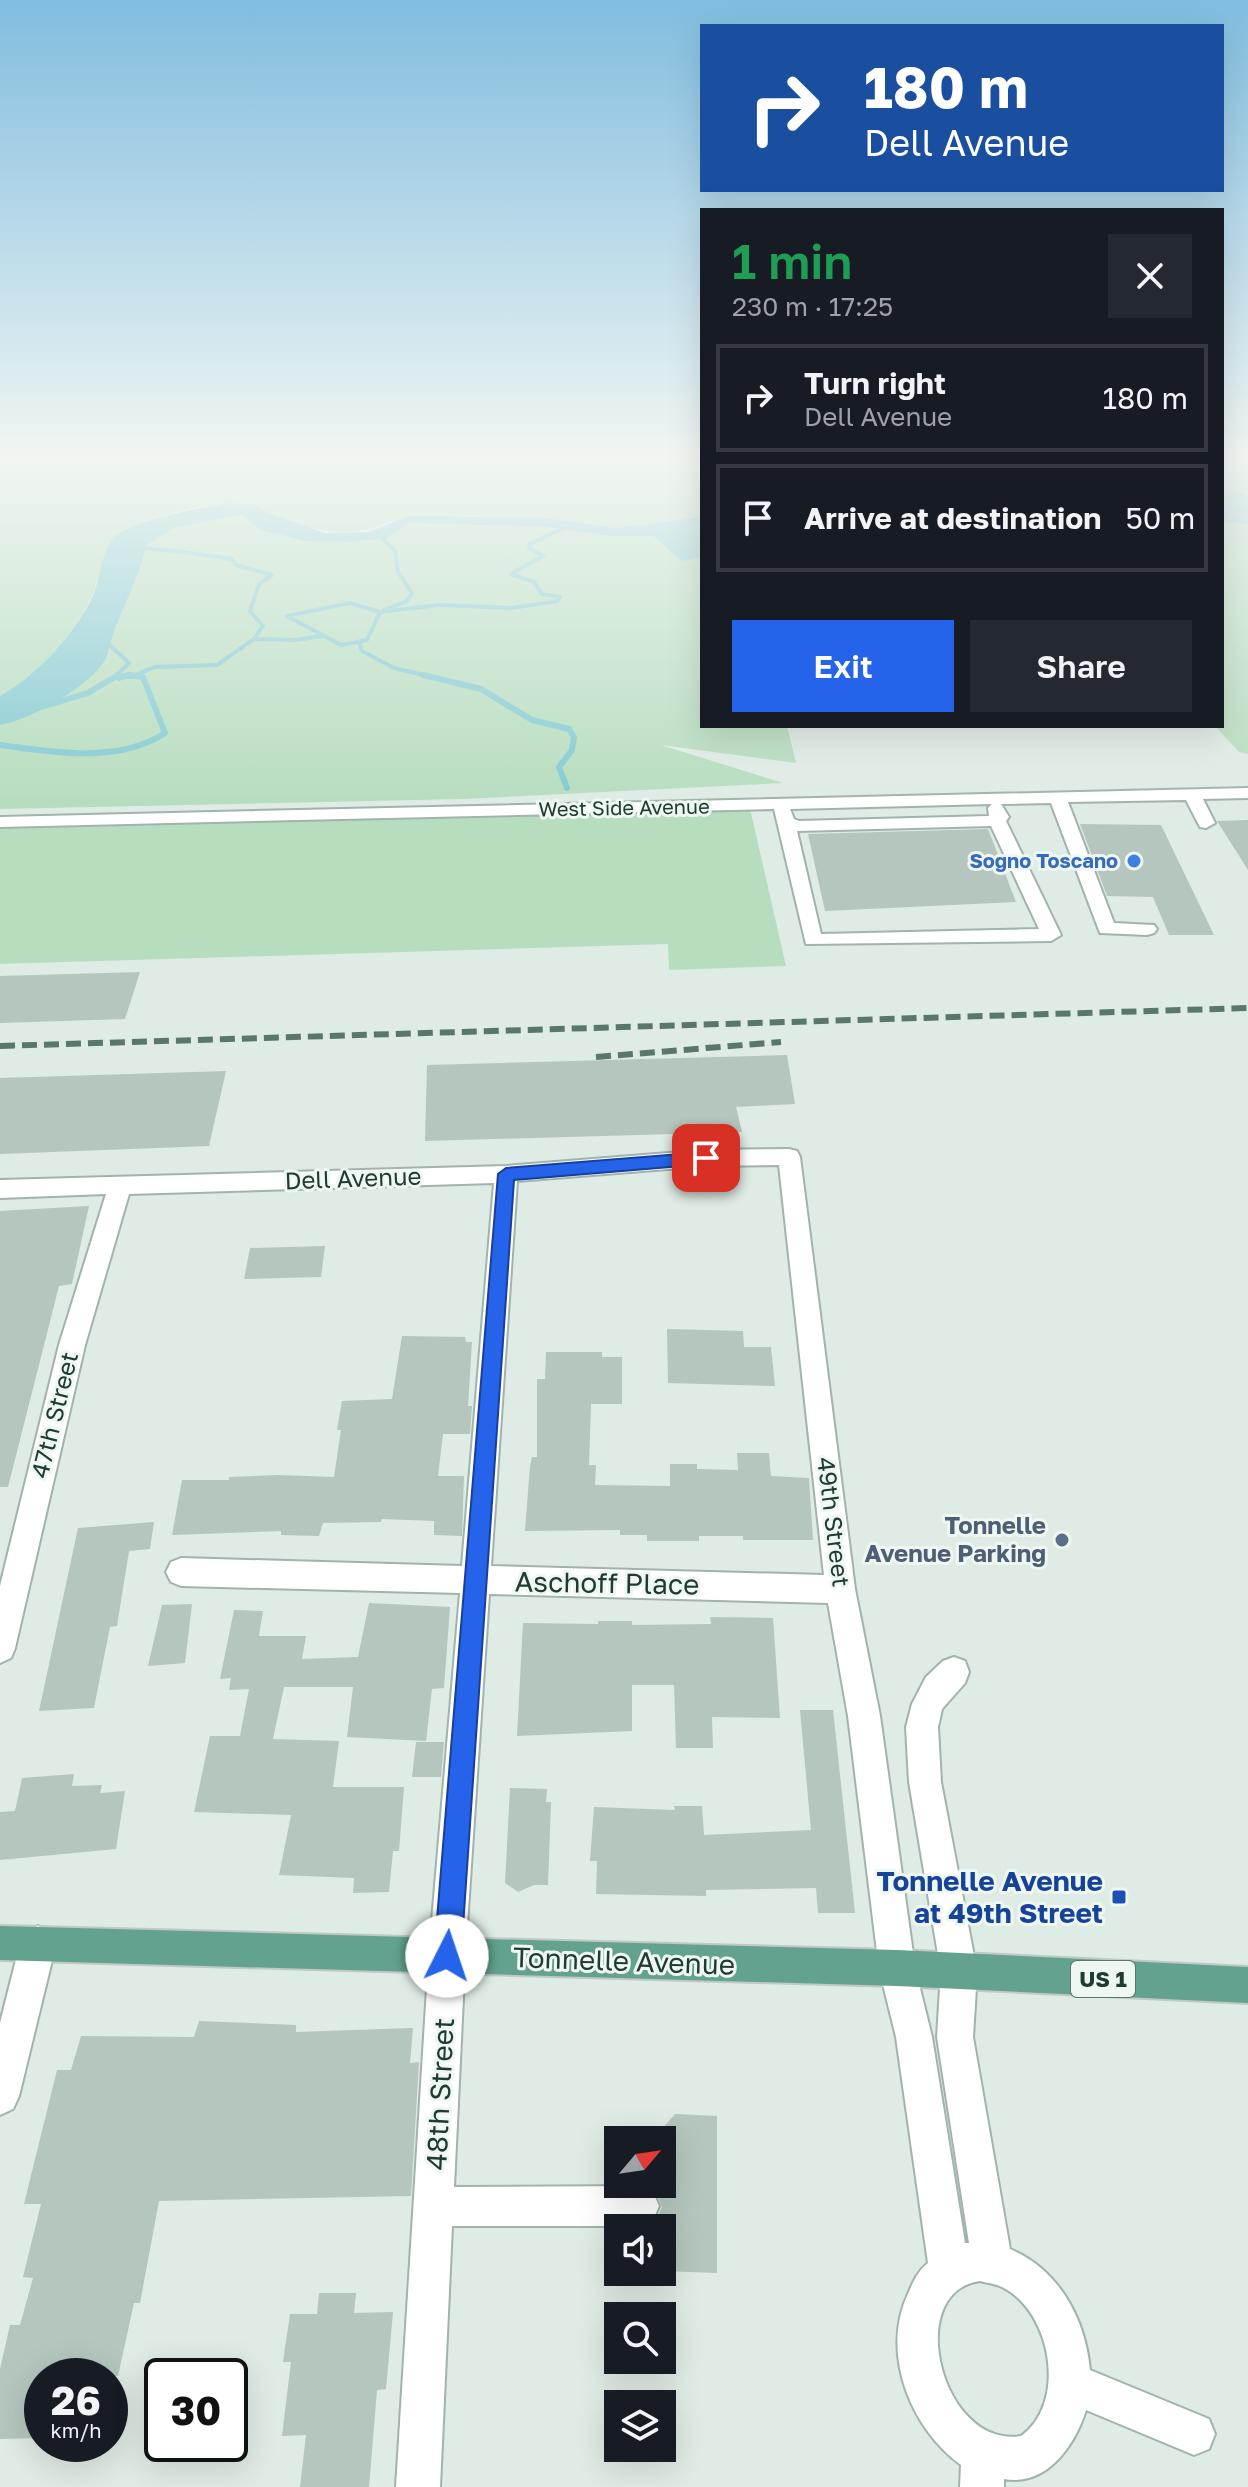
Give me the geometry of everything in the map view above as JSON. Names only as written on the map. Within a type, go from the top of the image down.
[{"type":"main road","name":"Tonnelle Avenue","points":[[0,1943],[897,1968],[1248,1985]]},
{"type":"street","name":"West Side Avenue","points":[[0,822],[783,813],[994,799],[1248,793]]},
{"type":"street","points":[[1192,794],[1206,823]]},
{"type":"street","points":[[1058,798],[1107,929],[1147,929]]},
{"type":"street","points":[[783,813],[798,826],[997,820],[1001,815],[994,799]]},
{"type":"street","points":[[783,813],[813,940],[1051,935],[997,820]]},
{"type":"street","name":"49th Street","points":[[706,1158],[789,1157],[840,1589],[864,1716],[897,1968],[914,2037],[949,2272]]},
{"type":"street","name":"Dell Avenue","points":[[0,1189],[506,1174],[706,1158]]},
{"type":"street","name":"48th Street","points":[[418,2487],[447,1956],[506,1174]]},
{"type":"street","name":"47th Street","points":[[0,1648],[72,1345],[120,1185]]},
{"type":"street","name":"Aschoff Place","points":[[181,1572],[840,1589]]},
{"type":"street","points":[[954,1672],[932,1696],[922,1727],[925,1782],[959,1972],[955,2037],[992,2263]]},
{"type":"street","points":[[0,2096],[38,1944]]},
{"type":"street","points":[[433,2207],[639,2206]]},
{"type":"street","points":[[980,2261],[992,2263],[1004,2266],[1029,2281],[1049,2305],[1063,2335],[1069,2382],[1060,2427],[1043,2448],[1021,2459],[996,2459],[982,2471],[970,2449],[947,2428],[930,2400],[920,2367],[917,2335],[924,2304],[937,2281],[957,2266],[980,2261]]},
{"type":"street","points":[[1069,2382],[1194,2434]]},
{"type":"green space","points":[[0,569],[101,569],[91,598],[64,641],[40,666],[0,696]]},
{"type":"green space","points":[[700,569],[700,728],[787,728],[796,763],[661,745],[783,783],[464,799],[0,809],[0,725],[26,716],[59,698],[100,666],[108,654],[139,570]]},
{"type":"green space","points":[[1224,569],[1248,569],[1248,754],[1239,752],[1217,728],[1224,728]]},
{"type":"green space","points":[[749,804],[786,966],[669,970],[668,944],[0,964],[0,823]]},
{"type":"water","points":[[101,569],[139,569],[107,656],[100,667],[60,700],[0,725],[0,696],[53,653],[84,612]]},
{"type":"building","points":[[1248,820],[1248,870],[1217,821]]},
{"type":"building","name":"Sogno Toscano","points":[[1080,824],[1161,825],[1214,935],[1169,935],[1153,897],[1107,896]]},
{"type":"building","points":[[988,829],[1016,902],[825,911],[808,834]]},
{"type":"building","points":[[140,972],[125,1019],[0,1023],[0,976]]},
{"type":"building","points":[[787,1055],[795,1104],[736,1107],[742,1132],[425,1141],[427,1065]]},
{"type":"building","points":[[226,1071],[209,1146],[0,1154],[0,1078]]},
{"type":"building","points":[[89,1206],[72,1284],[59,1286],[8,1487],[0,1487],[0,1211]]},
{"type":"building","points":[[325,1246],[321,1277],[244,1279],[250,1248]]},
{"type":"building","points":[[667,1329],[743,1331],[744,1347],[771,1347],[775,1386],[668,1383]]},
{"type":"building","points":[[402,1336],[465,1337],[466,1342],[472,1342],[468,1406],[472,1406],[470,1434],[443,1434],[438,1476],[464,1476],[462,1536],[434,1535],[434,1521],[382,1519],[381,1522],[323,1523],[319,1536],[281,1535],[281,1531],[172,1535],[182,1480],[229,1480],[229,1477],[278,1475],[334,1477],[342,1401],[392,1399]]},
{"type":"building","points":[[546,1352],[602,1352],[602,1357],[622,1357],[622,1404],[591,1404],[589,1465],[596,1465],[595,1485],[670,1486],[670,1464],[697,1464],[697,1469],[738,1470],[737,1453],[769,1453],[771,1476],[809,1478],[813,1540],[743,1540],[743,1536],[699,1536],[699,1541],[647,1541],[647,1535],[620,1535],[620,1530],[525,1531],[530,1466],[532,1457],[537,1457],[537,1379],[545,1379]]},
{"type":"building","points":[[154,1522],[150,1549],[129,1551],[117,1626],[110,1627],[94,1708],[39,1711],[78,1528]]},
{"type":"building","points":[[369,1603],[450,1607],[444,1688],[432,1689],[426,1741],[347,1737],[353,1687],[284,1687],[273,1739],[339,1741],[333,1787],[404,1787],[399,1851],[393,1851],[389,1892],[353,1893],[354,1878],[279,1875],[291,1815],[194,1812],[210,1736],[240,1736],[249,1689],[229,1690],[231,1678],[220,1679],[234,1610],[263,1611],[259,1636],[306,1636],[302,1659],[358,1657]]},
{"type":"building","points":[[192,1604],[185,1663],[148,1666],[162,1605]]},
{"type":"building","points":[[710,1617],[773,1618],[780,1718],[712,1717],[713,1748],[676,1748],[674,1685],[632,1685],[632,1731],[517,1736],[523,1623],[632,1621],[632,1625],[711,1624]]},
{"type":"building","points":[[800,1710],[833,1710],[855,1913],[818,1913],[816,1888],[706,1890],[706,1896],[596,1894],[597,1861],[590,1861],[594,1807],[675,1810],[674,1806],[702,1806],[704,1835],[811,1830]]},
{"type":"building","points":[[416,1742],[444,1742],[441,1777],[412,1777]]},
{"type":"building","points":[[74,1774],[72,1786],[102,1785],[100,1793],[125,1791],[116,1849],[0,1860],[0,1812],[15,1811],[22,1778]]},
{"type":"building","points":[[510,1788],[547,1789],[546,1802],[551,1802],[548,1885],[534,1885],[518,1892],[505,1883]]},
{"type":"building","points":[[199,2021],[296,2025],[296,2032],[413,2028],[410,2063],[419,2062],[411,2196],[159,2201],[140,2303],[134,2303],[122,2358],[24,2358],[24,2438],[0,2439],[0,2369],[10,2325],[20,2325],[33,2278],[23,2277],[41,2204],[24,2204],[57,2070],[71,2070],[81,2036],[194,2037]]},
{"type":"building","points":[[675,2114],[717,2116],[717,2273],[676,2272],[676,2214],[659,2214],[662,2207],[659,2198],[676,2198],[676,2126],[665,2126]]},
{"type":"building","points":[[319,2293],[356,2293],[354,2313],[393,2312],[386,2389],[377,2390],[369,2487],[300,2487],[306,2435],[282,2436],[291,2362],[283,2362],[290,2314],[317,2314]]},
{"type":"waterway","points":[[251,569],[272,575],[259,584],[250,611],[263,626],[254,639]]},
{"type":"waterway","points":[[380,612],[407,601],[412,593],[398,569]]},
{"type":"waterway","points":[[380,612],[439,605],[512,608],[557,601],[560,597],[542,594],[534,582],[511,574],[520,569]]},
{"type":"waterway","points":[[350,603],[380,612],[367,640],[341,645],[287,616],[350,603]]},
{"type":"waterway","points":[[254,639],[296,640],[323,636]]},
{"type":"waterway","points":[[135,675],[155,667],[217,665],[254,639]]},
{"type":"waterway","points":[[105,641],[129,663],[116,676]]},
{"type":"waterway","points":[[359,642],[362,651],[394,668],[432,677]]},
{"type":"waterway","points":[[122,677],[128,675]]},
{"type":"waterway","points":[[129,675],[143,677]]},
{"type":"waterway","points":[[423,675],[481,689],[532,720],[569,729],[574,737],[572,750],[559,767],[567,788]]},
{"type":"waterway","points":[[38,708],[88,693],[116,676]]},
{"type":"waterway","points":[[122,677],[143,677]]},
{"type":"waterway","points":[[0,745],[85,753],[127,749],[147,743],[165,733],[143,677]]},
{"type":"railway","points":[[0,1046],[1248,1008]]},
{"type":"railway","points":[[596,1057],[781,1042]]},
{"type":"place","name":"Sogno Toscano","points":[[1134,861]]},
{"type":"place","name":"Tonnelle Avenue Parking","points":[[1062,1540]]},
{"type":"place","name":"Tonnelle Avenue at 49th Street","points":[[1119,1897]]},
{"type":"route","points":[[447,1956],[506,1174],[706,1158]]}]
